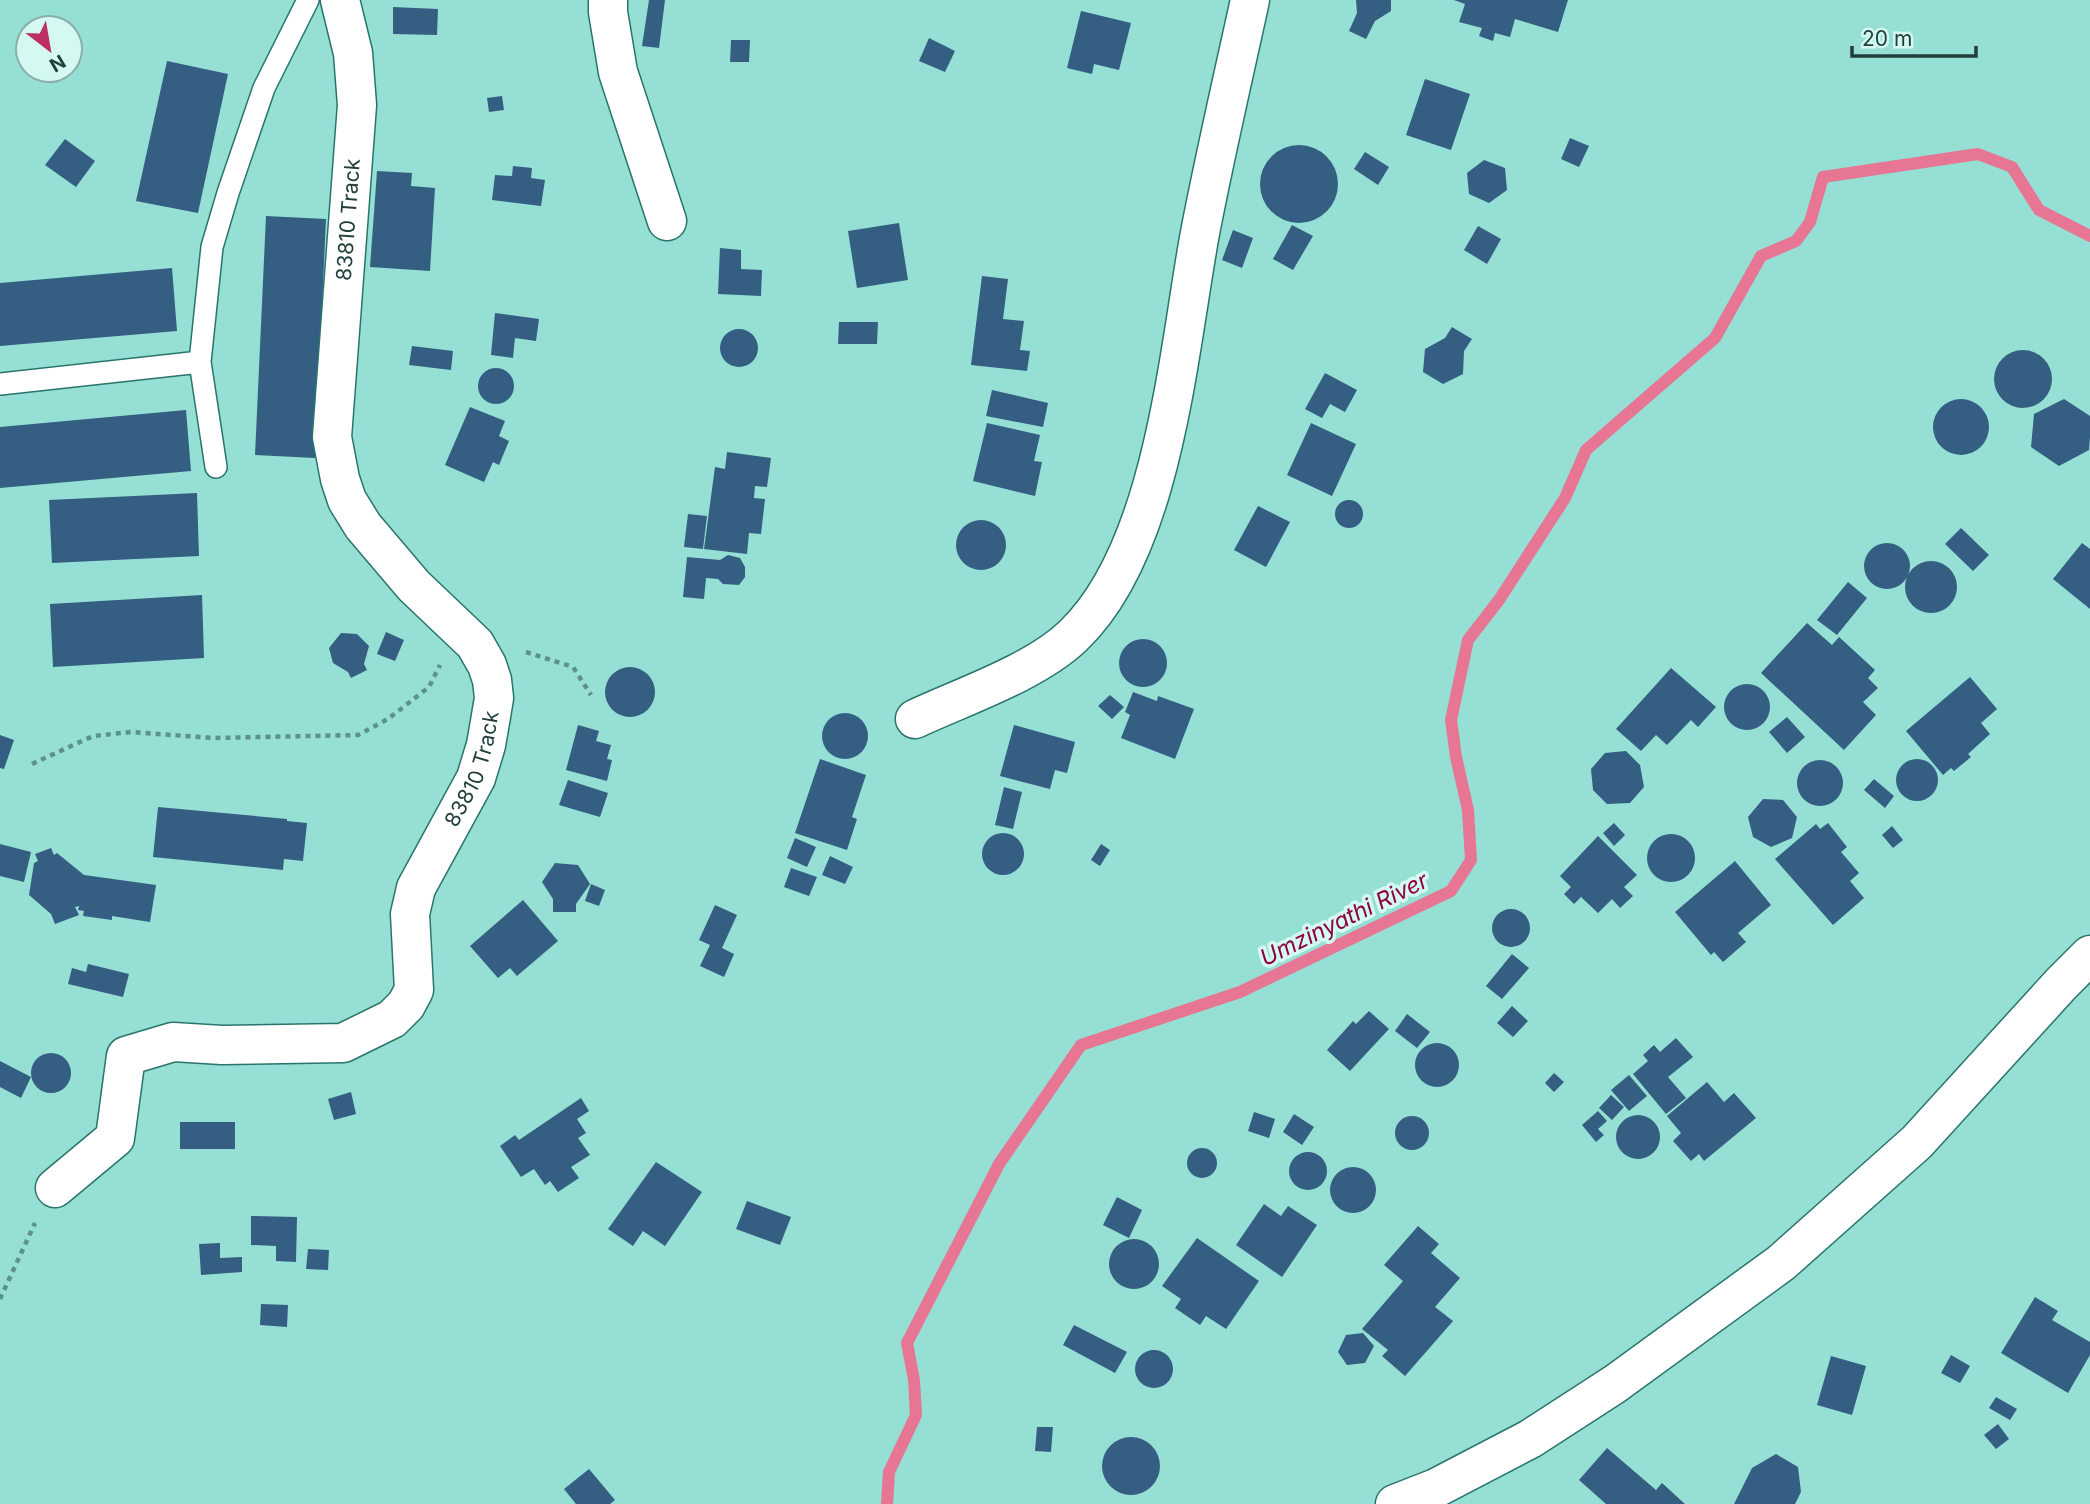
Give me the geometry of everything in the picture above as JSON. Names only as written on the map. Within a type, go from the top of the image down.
[{"type":"street","name":"83810 Track","points":[[55,1188],[115,1138],[126,1056],[173,1042],[222,1045],[342,1043],[392,1019],[406,1005],[414,990],[410,914],[416,888],[476,778],[486,745],[494,698],[487,664],[475,644],[414,586],[363,526],[347,500],[335,458],[332,437],[357,106],[353,53],[340,0]]},
{"type":"street","points":[[608,0],[618,72],[667,221]]},
{"type":"street","points":[[915,719],[1036,664],[1073,636],[1115,581],[1141,520],[1170,415],[1200,233],[1250,0]]},
{"type":"street","points":[[1395,1504],[1436,1488],[1530,1439],[1615,1384],[1781,1263],[1917,1142],[2090,955]]},
{"type":"lane","points":[[216,467],[200,362],[212,247],[264,88],[308,0]]},
{"type":"lane","points":[[0,384],[200,362]]},
{"type":"path","points":[[32,764],[93,736],[131,732],[214,738],[358,735],[387,719],[429,687],[458,628]]},
{"type":"path","points":[[0,1299],[41,1208],[55,1188]]},
{"type":"building","points":[[649,0],[665,0],[659,48],[642,46]]},
{"type":"building","points":[[1356,0],[1391,0],[1391,11],[1375,21],[1366,39],[1349,31],[1357,13]]},
{"type":"building","points":[[1454,0],[1568,0],[1558,32],[1515,19],[1510,37],[1495,33],[1493,41],[1479,36],[1482,28],[1459,22],[1465,4]]},
{"type":"building","points":[[393,7],[438,9],[437,35],[393,34]]},
{"type":"building","points":[[1081,11],[1131,23],[1119,70],[1094,64],[1092,74],[1067,68]]},
{"type":"building","points":[[929,38],[955,51],[945,72],[919,61]]},
{"type":"building","points":[[731,40],[750,40],[749,62],[730,62]]},
{"type":"building","points":[[167,61],[228,74],[198,213],[136,201]]},
{"type":"building","points":[[1425,79],[1470,94],[1451,150],[1406,135]]},
{"type":"building","points":[[502,96],[504,110],[489,112],[487,98]]},
{"type":"building","points":[[1570,138],[1589,146],[1579,167],[1561,159]]},
{"type":"building","points":[[65,139],[95,161],[76,187],[45,165]]},
{"type":"building","points":[[1299,145],[1314,148],[1327,156],[1335,169],[1338,184],[1335,199],[1327,212],[1314,220],[1299,223],[1284,220],[1271,212],[1263,199],[1260,184],[1263,169],[1271,156],[1284,148]]},
{"type":"building","points":[[1365,152],[1389,167],[1378,185],[1354,169]]},
{"type":"building","points":[[1484,160],[1505,168],[1507,190],[1489,203],[1469,194],[1467,173]]},
{"type":"building","points":[[513,166],[532,168],[531,178],[545,180],[541,206],[492,200],[495,175],[512,176]]},
{"type":"building","points":[[377,171],[412,173],[411,186],[435,188],[430,271],[370,267]]},
{"type":"building","points":[[266,216],[326,219],[315,458],[255,455]]},
{"type":"building","points":[[899,223],[908,280],[857,288],[848,231]]},
{"type":"building","points":[[1292,225],[1313,236],[1293,270],[1273,259]]},
{"type":"building","points":[[1478,226],[1501,239],[1487,264],[1464,250]]},
{"type":"building","points":[[1233,230],[1253,238],[1242,268],[1222,260]]},
{"type":"building","points":[[720,248],[741,250],[741,269],[762,270],[761,296],[718,294]]},
{"type":"building","points":[[172,268],[177,331],[0,346],[0,283]]},
{"type":"building","points":[[982,276],[1008,279],[1003,319],[1024,321],[1020,350],[1030,351],[1027,371],[971,365]]},
{"type":"building","points":[[495,313],[539,319],[536,341],[515,338],[513,358],[491,355]]},
{"type":"building","points":[[839,322],[878,322],[877,344],[838,344]]},
{"type":"building","points":[[1452,327],[1472,339],[1464,351],[1463,374],[1443,384],[1423,372],[1425,349],[1445,338]]},
{"type":"building","points":[[739,329],[752,335],[758,348],[752,361],[739,367],[726,361],[720,348],[726,335]]},
{"type":"building","points":[[412,346],[453,351],[451,370],[409,365]]},
{"type":"building","points":[[2023,350],[2034,352],[2047,363],[2052,379],[2050,390],[2039,403],[2023,408],[2012,406],[1999,395],[1994,379],[1996,368],[2007,355]]},
{"type":"building","points":[[496,368],[508,374],[514,386],[508,398],[496,404],[484,398],[478,386],[484,374]]},
{"type":"building","points":[[1325,373],[1357,390],[1345,412],[1330,404],[1322,418],[1305,409]]},
{"type":"building","points":[[992,390],[1048,403],[1043,427],[986,416]]},
{"type":"building","points":[[1955,399],[1967,399],[1977,403],[1985,411],[1989,427],[1985,443],[1977,451],[1967,455],[1955,455],[1945,451],[1937,443],[1933,433],[1933,421],[1937,411],[1945,403]]},
{"type":"building","points":[[2064,399],[2090,416],[2090,437],[2089,450],[2059,466],[2031,447],[2034,414]]},
{"type":"building","points":[[470,407],[505,421],[499,436],[509,441],[499,465],[493,462],[484,482],[445,465]]},
{"type":"building","points":[[186,410],[191,471],[0,488],[0,427]]},
{"type":"building","points":[[987,423],[1040,435],[1034,461],[1042,462],[1035,496],[973,481]]},
{"type":"building","points":[[1311,423],[1356,444],[1332,496],[1287,475]]},
{"type":"building","points":[[727,452],[771,458],[767,487],[755,486],[754,498],[765,499],[761,534],[749,533],[747,554],[704,549],[715,467],[725,469]]},
{"type":"building","points":[[197,493],[199,556],[52,563],[49,500]]},
{"type":"building","points":[[1349,500],[1359,504],[1363,514],[1359,524],[1349,528],[1339,524],[1335,514],[1339,504]]},
{"type":"building","points":[[1258,506],[1290,522],[1266,567],[1234,550]]},
{"type":"building","points":[[688,514],[707,516],[703,549],[684,547]]},
{"type":"building","points":[[981,520],[998,528],[1006,545],[998,562],[981,570],[964,562],[956,545],[964,528]]},
{"type":"building","points":[[1961,528],[1989,555],[1973,571],[1945,544]]},
{"type":"building","points":[[1887,543],[1903,550],[1910,566],[1903,582],[1887,589],[1871,582],[1864,566],[1871,550]]},
{"type":"building","points":[[2082,543],[2090,549],[2090,609],[2053,579]]},
{"type":"building","points":[[728,555],[740,558],[745,567],[745,577],[739,585],[723,584],[718,579],[706,578],[704,599],[683,597],[687,557],[720,560]]},
{"type":"building","points":[[1931,561],[1941,563],[1949,569],[1955,577],[1955,597],[1949,605],[1941,611],[1931,613],[1921,611],[1913,605],[1907,597],[1905,587],[1907,577],[1913,569],[1921,563]]},
{"type":"building","points":[[1848,582],[1867,598],[1837,635],[1817,620]]},
{"type":"building","points":[[202,595],[204,658],[53,667],[50,604]]},
{"type":"building","points":[[1807,623],[1832,645],[1839,637],[1875,670],[1868,678],[1878,688],[1863,702],[1876,715],[1844,750],[1761,673]]},
{"type":"building","points":[[386,632],[404,640],[395,661],[377,654]]},
{"type":"building","points":[[341,633],[357,634],[369,646],[364,664],[367,670],[351,678],[348,672],[333,663],[329,648]]},
{"type":"building","points":[[1143,639],[1160,646],[1167,663],[1160,680],[1143,687],[1126,680],[1119,663],[1126,646]]},
{"type":"building","points":[[630,667],[647,675],[655,692],[647,709],[630,717],[613,709],[605,692],[613,675]]},
{"type":"building","points":[[1671,668],[1716,707],[1698,727],[1691,720],[1667,745],[1656,735],[1641,751],[1616,729]]},
{"type":"building","points":[[1970,677],[1997,709],[1981,723],[1990,734],[1968,754],[1971,757],[1954,771],[1951,768],[1943,775],[1906,731]]},
{"type":"building","points":[[1747,684],[1763,691],[1770,707],[1763,723],[1747,730],[1731,723],[1724,707],[1731,691]]},
{"type":"building","points":[[1133,692],[1157,701],[1158,696],[1194,709],[1175,759],[1121,738],[1130,715],[1125,712]]},
{"type":"building","points":[[1110,695],[1124,707],[1112,719],[1098,706]]},
{"type":"building","points":[[845,713],[861,720],[868,736],[861,752],[845,759],[829,752],[822,736],[829,720]]},
{"type":"building","points":[[1787,717],[1805,737],[1787,753],[1769,732]]},
{"type":"building","points":[[578,725],[599,731],[596,741],[611,745],[607,759],[612,760],[607,781],[566,770]]},
{"type":"building","points":[[1014,725],[1075,742],[1067,773],[1055,770],[1050,789],[1000,776]]},
{"type":"building","points":[[0,735],[14,740],[4,769],[0,768]]},
{"type":"building","points":[[1626,751],[1640,765],[1644,787],[1630,803],[1607,804],[1593,790],[1591,769],[1605,753]]},
{"type":"building","points":[[820,759],[866,775],[852,817],[857,819],[847,850],[795,833]]},
{"type":"building","points":[[1917,759],[1932,765],[1938,780],[1932,795],[1917,801],[1902,795],[1896,780],[1902,765]]},
{"type":"building","points":[[1820,760],[1837,766],[1843,783],[1837,800],[1820,806],[1803,800],[1797,783],[1803,766]]},
{"type":"building","points":[[1874,779],[1894,796],[1885,808],[1864,790]]},
{"type":"building","points":[[568,780],[608,793],[600,817],[559,805]]},
{"type":"building","points":[[1004,787],[1022,792],[1013,829],[995,825]]},
{"type":"building","points":[[1763,799],[1783,800],[1797,817],[1792,838],[1771,847],[1753,837],[1748,817]]},
{"type":"building","points":[[158,807],[307,823],[303,861],[284,859],[283,870],[153,857]]},
{"type":"building","points":[[1614,823],[1625,835],[1614,846],[1603,833]]},
{"type":"building","points":[[1828,823],[1847,847],[1841,852],[1859,873],[1850,881],[1864,898],[1833,925],[1775,859],[1816,824],[1820,829]]},
{"type":"building","points":[[1892,826],[1903,840],[1893,848],[1882,835]]},
{"type":"building","points":[[1003,833],[1018,839],[1024,854],[1018,869],[1003,875],[988,869],[982,854],[988,839]]},
{"type":"building","points":[[1671,834],[1688,841],[1695,858],[1688,875],[1671,882],[1654,875],[1647,858],[1654,841]]},
{"type":"building","points":[[1598,836],[1637,875],[1624,887],[1633,896],[1620,908],[1612,899],[1598,913],[1581,897],[1574,904],[1564,894],[1571,887],[1560,876]]},
{"type":"building","points":[[795,838],[816,847],[807,867],[787,858]]},
{"type":"building","points":[[0,844],[31,852],[24,882],[0,876]]},
{"type":"building","points":[[1101,844],[1110,850],[1100,866],[1091,860]]},
{"type":"building","points":[[51,848],[54,855],[57,853],[84,875],[156,885],[150,922],[112,916],[112,920],[83,916],[84,911],[78,910],[79,906],[75,907],[79,915],[55,924],[51,914],[29,895],[34,863],[38,861],[35,854]]},
{"type":"building","points":[[830,856],[853,867],[845,884],[822,875]]},
{"type":"building","points":[[1735,861],[1771,905],[1738,933],[1746,942],[1723,962],[1714,952],[1711,955],[1675,912]]},
{"type":"building","points":[[555,863],[578,865],[590,884],[576,904],[576,912],[553,912],[553,899],[542,882]]},
{"type":"building","points":[[791,868],[817,877],[809,896],[784,887]]},
{"type":"building","points":[[591,884],[605,890],[599,906],[585,901]]},
{"type":"building","points":[[523,900],[558,941],[517,976],[510,968],[498,978],[470,946]]},
{"type":"building","points":[[715,905],[737,915],[722,948],[734,954],[724,977],[700,966],[710,945],[699,940]]},
{"type":"building","points":[[1511,909],[1524,915],[1530,928],[1524,941],[1511,947],[1498,941],[1492,928],[1498,915]]},
{"type":"building","points":[[1512,954],[1529,968],[1502,999],[1486,986]]},
{"type":"building","points":[[88,964],[129,974],[123,997],[68,984],[72,968],[86,972]]},
{"type":"building","points":[[1512,1006],[1528,1021],[1513,1037],[1497,1023]]},
{"type":"building","points":[[1369,1011],[1389,1029],[1350,1071],[1327,1050],[1353,1021],[1356,1024]]},
{"type":"building","points":[[1407,1014],[1430,1032],[1417,1048],[1395,1031]]},
{"type":"building","points":[[1676,1038],[1693,1057],[1668,1077],[1686,1098],[1666,1114],[1633,1074],[1648,1061],[1643,1055],[1654,1045],[1660,1052]]},
{"type":"building","points":[[1437,1043],[1452,1050],[1459,1065],[1452,1080],[1437,1087],[1422,1080],[1415,1065],[1422,1050]]},
{"type":"building","points":[[51,1053],[65,1059],[71,1073],[65,1087],[51,1093],[37,1087],[31,1073],[37,1059]]},
{"type":"building","points":[[0,1061],[31,1077],[21,1098],[0,1087]]},
{"type":"building","points":[[1554,1073],[1564,1082],[1554,1092],[1545,1083]]},
{"type":"building","points":[[1629,1075],[1647,1096],[1629,1111],[1611,1090]]},
{"type":"building","points":[[1707,1082],[1724,1102],[1734,1093],[1756,1118],[1704,1161],[1699,1154],[1691,1161],[1673,1141],[1681,1133],[1667,1116]]},
{"type":"building","points":[[351,1092],[356,1114],[334,1120],[328,1099]]},
{"type":"building","points":[[1611,1095],[1624,1107],[1612,1120],[1599,1108]]},
{"type":"building","points":[[581,1098],[589,1111],[577,1119],[586,1133],[578,1138],[590,1155],[571,1167],[579,1178],[558,1192],[550,1181],[545,1185],[534,1169],[521,1177],[500,1146],[515,1135],[519,1140]]},
{"type":"building","points":[[1598,1111],[1607,1121],[1598,1129],[1604,1135],[1596,1142],[1582,1125]]},
{"type":"building","points":[[1254,1112],[1275,1119],[1269,1138],[1248,1131]]},
{"type":"building","points":[[1294,1114],[1314,1127],[1302,1145],[1283,1132]]},
{"type":"building","points":[[1638,1115],[1647,1116],[1654,1121],[1659,1128],[1659,1146],[1654,1153],[1647,1158],[1638,1159],[1629,1158],[1622,1153],[1617,1146],[1616,1137],[1617,1128],[1622,1121],[1629,1116]]},
{"type":"building","points":[[1412,1116],[1424,1121],[1429,1133],[1424,1145],[1412,1150],[1400,1145],[1395,1133],[1400,1121]]},
{"type":"building","points":[[180,1122],[235,1122],[235,1149],[180,1149]]},
{"type":"building","points":[[1202,1148],[1213,1152],[1217,1163],[1213,1174],[1202,1178],[1191,1174],[1187,1163],[1191,1152]]},
{"type":"building","points":[[1308,1152],[1322,1157],[1327,1171],[1322,1185],[1308,1190],[1294,1185],[1289,1171],[1294,1157]]},
{"type":"building","points":[[656,1162],[702,1192],[665,1246],[643,1231],[633,1246],[608,1229]]},
{"type":"building","points":[[1353,1167],[1369,1174],[1376,1190],[1369,1206],[1353,1213],[1337,1206],[1330,1190],[1337,1174]]},
{"type":"building","points":[[1117,1197],[1142,1210],[1129,1238],[1103,1225]]},
{"type":"building","points":[[747,1201],[791,1217],[780,1245],[736,1229]]},
{"type":"building","points":[[1264,1204],[1281,1216],[1288,1206],[1317,1225],[1282,1277],[1236,1245]]},
{"type":"building","points":[[251,1216],[297,1217],[296,1262],[276,1261],[276,1246],[251,1245]]},
{"type":"building","points":[[1418,1226],[1439,1244],[1431,1253],[1460,1278],[1435,1307],[1453,1321],[1405,1376],[1382,1356],[1388,1350],[1362,1329],[1403,1281],[1384,1265]]},
{"type":"building","points":[[1197,1238],[1259,1281],[1226,1329],[1206,1316],[1200,1325],[1175,1308],[1181,1299],[1162,1286]]},
{"type":"building","points":[[1134,1239],[1151,1247],[1159,1264],[1151,1281],[1134,1289],[1117,1281],[1109,1264],[1117,1247]]},
{"type":"building","points":[[220,1243],[220,1258],[242,1257],[242,1272],[201,1275],[199,1244]]},
{"type":"building","points":[[308,1249],[329,1250],[328,1270],[306,1269]]},
{"type":"building","points":[[2035,1297],[2058,1311],[2052,1320],[2090,1342],[2090,1355],[2068,1393],[2001,1353]]},
{"type":"building","points":[[261,1304],[288,1305],[287,1327],[260,1325]]},
{"type":"building","points":[[1074,1325],[1127,1352],[1115,1373],[1063,1345]]},
{"type":"building","points":[[1363,1333],[1374,1346],[1365,1363],[1347,1365],[1338,1352],[1346,1335]]},
{"type":"building","points":[[1154,1350],[1168,1355],[1173,1369],[1168,1383],[1154,1388],[1140,1383],[1135,1369],[1140,1355]]},
{"type":"building","points":[[1951,1355],[1970,1366],[1960,1383],[1941,1373]]},
{"type":"building","points":[[1831,1356],[1866,1366],[1852,1415],[1817,1405]]},
{"type":"building","points":[[1996,1397],[2017,1409],[2010,1420],[1989,1408]]},
{"type":"building","points":[[1998,1424],[2009,1439],[1996,1449],[1984,1435]]},
{"type":"building","points":[[1037,1427],[1053,1427],[1051,1452],[1035,1451]]},
{"type":"building","points":[[1125,1437],[1137,1437],[1152,1445],[1160,1460],[1160,1472],[1152,1487],[1137,1495],[1125,1495],[1110,1487],[1102,1472],[1102,1460],[1110,1445]]},
{"type":"building","points":[[1607,1448],[1656,1490],[1662,1483],[1685,1504],[1606,1504],[1579,1480]]},
{"type":"building","points":[[1776,1454],[1798,1467],[1801,1492],[1795,1504],[1734,1504],[1752,1468]]},
{"type":"building","points":[[589,1469],[615,1500],[610,1504],[576,1504],[564,1489]]},
{"type":"waterway","name":"Umzinyathi River","points":[[887,1504],[889,1472],[916,1415],[914,1380],[907,1343],[999,1164],[1081,1045],[1240,992],[1451,891],[1471,860],[1468,810],[1451,720],[1468,640],[1499,600],[1565,498],[1586,450],[1715,338],[1761,256],[1796,241],[1810,222],[1823,177],[1978,154],[2012,167],[2039,210],[2090,236]]}]
